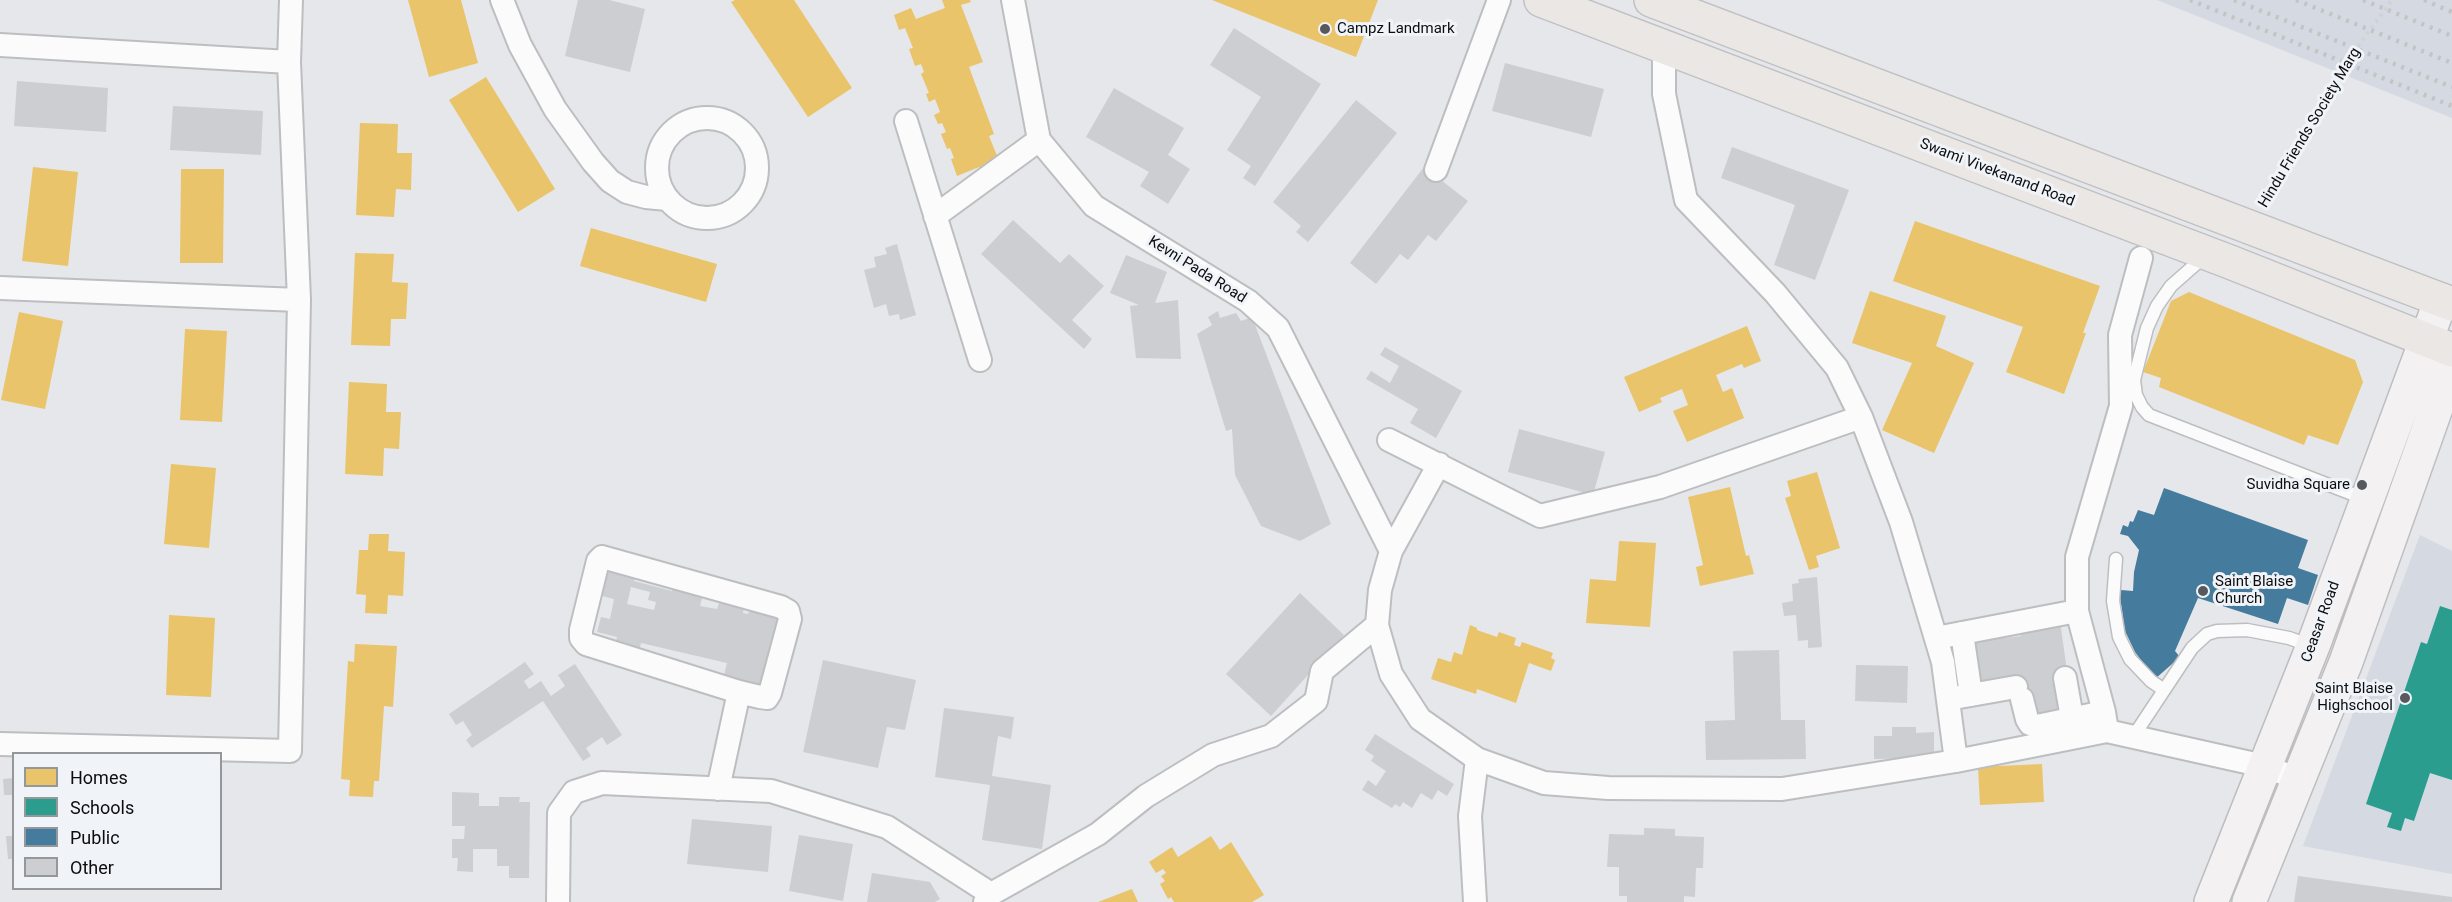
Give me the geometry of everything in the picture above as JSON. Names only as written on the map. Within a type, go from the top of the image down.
[{"type":"main road","name":"Swami Vivekanand Road","points":[[1541,0],[1664,46],[2144,244],[2208,253],[2438,345]]},
{"type":"main road","points":[[1651,0],[2446,302]]},
{"type":"main road","points":[[2144,244],[2159,193]]},
{"type":"main road","name":"Ceasar Road","points":[[2211,902],[2313,646],[2365,499],[2438,345],[2446,302]]},
{"type":"main road","points":[[2249,902],[2346,662],[2452,363]]},
{"type":"street","points":[[0,744],[291,751],[299,300],[289,62],[291,0]]},
{"type":"street","points":[[502,0],[520,45],[555,109],[593,162],[610,181],[627,192],[667,199],[679,211],[695,218],[713,219],[729,214],[743,204],[753,189],[757,172],[755,155],[748,139],[737,128],[723,120],[699,119],[677,128],[666,139],[659,153],[656,169],[659,185],[667,199]]},
{"type":"street","name":"Kevni Pada Road","points":[[1013,0],[1039,140],[1094,206],[1248,301],[1278,328],[1391,551]]},
{"type":"street","points":[[1436,170],[1499,0]]},
{"type":"street","points":[[0,45],[289,62]]},
{"type":"street","points":[[1664,46],[1664,94],[1686,200],[1775,293],[1837,368],[1861,417],[1901,522],[1943,662],[1956,761]]},
{"type":"street","points":[[906,121],[980,360]]},
{"type":"street","points":[[935,216],[1039,140]]},
{"type":"street","points":[[2105,721],[2077,611],[2077,556],[2121,406],[2120,335],[2144,244]]},
{"type":"street","points":[[0,288],[299,300]]},
{"type":"street","points":[[1389,441],[1540,516],[1660,487],[1861,417]]},
{"type":"street","points":[[1439,464],[1391,551],[1380,590],[1377,625],[1390,674],[1420,719],[1477,759],[1544,783],[1608,788],[1782,789],[1956,761],[2105,721]]},
{"type":"street","points":[[602,557],[781,607],[788,611],[790,619],[767,698],[739,692],[586,644],[581,638],[581,630],[598,561],[602,557]]},
{"type":"street","points":[[1936,638],[2077,611]]},
{"type":"street","points":[[558,902],[559,813],[574,792],[602,783],[771,791],[887,827],[988,898],[1098,834],[1146,796],[1213,755],[1270,736],[1316,701],[1322,671],[1377,625]]},
{"type":"street","points":[[1962,633],[1971,695]]},
{"type":"street","points":[[2065,678],[2072,718]]},
{"type":"street","points":[[718,789],[739,692]]},
{"type":"street","points":[[1948,699],[1971,695],[2019,693],[2030,724],[2037,726],[2072,718],[2105,721],[2133,737],[2264,766],[2298,779]]},
{"type":"street","points":[[1475,902],[1470,816],[1477,759]]},
{"type":"lane","points":[[2208,253],[2171,286],[2157,306],[2147,328],[2134,380],[2136,395],[2142,408],[2149,415],[2365,499]]},
{"type":"lane","points":[[2116,559],[2113,601],[2118,637],[2130,659],[2151,681],[2164,690]]},
{"type":"lane","points":[[2133,737],[2199,639],[2217,631],[2247,630],[2289,638],[2313,646]]},
{"type":"path","name":"Hindu Friends Society Marg","points":[[2251,228],[2346,63],[2392,0]]},
{"type":"shaded area","points":[[2157,0],[2452,0],[2452,118]]},
{"type":"shaded area","name":"Saint Blaise Highschool","points":[[2420,535],[2452,551],[2452,874],[2303,846]]},
{"type":"building: Homes","points":[[408,0],[461,0],[478,63],[429,77]]},
{"type":"building: Homes","points":[[735,0],[794,0],[852,88],[808,117],[731,2]]},
{"type":"building: Homes","points":[[942,0],[970,0],[971,2],[961,5],[983,62],[969,67],[994,134],[989,136],[1000,163],[980,170],[979,167],[957,176],[951,159],[954,158],[950,148],[947,149],[941,134],[946,132],[942,123],[938,124],[934,115],[940,112],[935,99],[929,102],[926,94],[929,93],[921,74],[924,72],[921,64],[915,66],[909,49],[913,48],[905,28],[899,30],[894,15],[911,8],[916,19],[945,8]]},
{"type":"building: Homes","name":"Campz Landmark","points":[[1212,0],[1378,0],[1356,57]]},
{"type":"building: Homes","points":[[486,77],[555,189],[518,212],[449,100]]},
{"type":"building: Homes","points":[[360,123],[398,124],[397,153],[412,153],[411,190],[396,189],[394,217],[356,215]]},
{"type":"building: Homes","points":[[33,167],[78,172],[68,266],[22,261]]},
{"type":"building: Homes","points":[[181,169],[224,169],[223,263],[180,263]]},
{"type":"building: Homes","points":[[1915,221],[2100,286],[2064,394],[2006,372],[2023,327],[1893,281]]},
{"type":"building: Homes","points":[[591,228],[717,264],[706,302],[580,266]]},
{"type":"building: Homes","points":[[355,253],[394,254],[392,282],[408,283],[406,319],[391,319],[390,346],[351,345]]},
{"type":"building: Homes","points":[[1870,291],[1946,316],[1936,346],[1974,363],[1934,453],[1882,430],[1912,363],[1852,343]]},
{"type":"building: Homes","points":[[2189,292],[2355,360],[2363,382],[2338,445],[2308,435],[2304,445],[2159,387],[2161,378],[2143,372],[2171,301]]},
{"type":"building: Homes","points":[[19,312],[63,321],[45,409],[1,400]]},
{"type":"building: Homes","points":[[1747,326],[1761,361],[1744,368],[1742,364],[1716,375],[1723,392],[1732,388],[1744,418],[1687,442],[1673,411],[1688,405],[1682,389],[1660,398],[1662,402],[1639,412],[1624,377]]},
{"type":"building: Homes","points":[[185,329],[227,331],[222,422],[180,420]]},
{"type":"building: Homes","points":[[349,382],[387,384],[386,412],[401,412],[399,449],[384,448],[383,476],[345,474]]},
{"type":"building: Homes","points":[[171,464],[216,468],[209,548],[164,544]]},
{"type":"building: Homes","points":[[1817,472],[1840,548],[1816,556],[1819,567],[1809,570],[1785,498],[1791,496],[1787,481]]},
{"type":"building: Homes","points":[[1730,487],[1746,556],[1749,555],[1754,574],[1700,586],[1696,567],[1703,565],[1688,497]]},
{"type":"building: Homes","points":[[369,534],[389,534],[388,551],[405,552],[403,596],[388,595],[387,614],[365,613],[366,595],[356,594],[359,550],[368,550]]},
{"type":"building: Homes","points":[[1619,541],[1656,543],[1650,627],[1586,623],[1590,579],[1616,581]]},
{"type":"building: Homes","points":[[169,615],[215,618],[211,697],[166,695]]},
{"type":"building: Homes","points":[[1470,625],[1497,637],[1499,632],[1516,638],[1514,645],[1520,647],[1522,642],[1553,653],[1551,658],[1555,660],[1551,671],[1529,663],[1516,703],[1477,689],[1476,694],[1431,679],[1438,658],[1451,662],[1454,652],[1462,655]]},
{"type":"building: Homes","points":[[355,644],[397,646],[393,707],[384,706],[379,781],[374,781],[373,797],[349,796],[350,780],[341,779],[348,661],[354,662]]},
{"type":"building: Homes","points":[[2042,764],[2044,802],[1980,805],[1978,767]]},
{"type":"building: Homes","points":[[1211,836],[1220,850],[1231,842],[1264,895],[1252,902],[1174,902],[1171,897],[1168,899],[1160,884],[1165,881],[1161,876],[1166,873],[1163,869],[1156,873],[1149,862],[1172,847],[1178,857]]},
{"type":"building: Homes","points":[[1132,889],[1138,902],[1098,902]]},
{"type":"building: Schools","points":[[2440,606],[2452,610],[2452,780],[2430,773],[2414,821],[2405,818],[2401,831],[2387,827],[2392,813],[2366,804],[2421,642],[2427,644]]},
{"type":"building: Public","points":[[2164,488],[2308,540],[2298,568],[2318,575],[2308,605],[2287,598],[2278,624],[2198,598],[2175,651],[2180,657],[2155,679],[2135,652],[2125,631],[2121,590],[2133,591],[2139,550],[2128,536],[2120,534],[2123,525],[2128,527],[2130,521],[2133,522],[2138,510],[2154,515]]},
{"type":"building: Other","points":[[578,0],[609,0],[645,9],[630,72],[565,56]]},
{"type":"building: Other","points":[[1234,28],[1321,84],[1255,186],[1243,178],[1251,166],[1227,150],[1261,97],[1210,65]]},
{"type":"building: Other","points":[[1505,63],[1604,89],[1591,137],[1492,111]]},
{"type":"building: Other","points":[[17,81],[108,88],[106,132],[14,126]]},
{"type":"building: Other","points":[[1114,88],[1184,128],[1168,155],[1190,169],[1168,204],[1140,186],[1149,172],[1086,137]]},
{"type":"building: Other","points":[[1356,100],[1397,133],[1308,242],[1296,232],[1301,226],[1273,202]]},
{"type":"building: Other","points":[[173,106],[263,111],[261,155],[170,150]]},
{"type":"building: Other","points":[[1732,147],[1849,190],[1815,280],[1774,265],[1795,205],[1721,178]]},
{"type":"building: Other","points":[[1424,167],[1468,201],[1436,241],[1428,235],[1408,260],[1400,254],[1376,284],[1350,263]]},
{"type":"building: Other","points":[[1013,220],[1060,263],[1069,254],[1104,286],[1072,320],[1092,339],[1084,349],[981,254]]},
{"type":"building: Other","points":[[897,244],[916,315],[900,320],[899,314],[889,316],[886,304],[874,308],[864,270],[876,267],[874,257],[887,254],[885,248]]},
{"type":"building: Other","points":[[1126,255],[1167,272],[1155,303],[1178,300],[1181,359],[1136,358],[1130,306],[1139,305],[1110,293]]},
{"type":"building: Other","points":[[1218,311],[1220,318],[1236,313],[1241,321],[1252,317],[1331,524],[1300,541],[1261,526],[1235,475],[1232,429],[1226,431],[1197,334],[1212,325],[1208,317]]},
{"type":"building: Other","points":[[1385,347],[1462,391],[1436,438],[1410,423],[1418,409],[1366,379],[1371,371],[1390,383],[1399,366],[1380,355]]},
{"type":"building: Other","points":[[1519,429],[1605,452],[1593,495],[1508,472]]},
{"type":"building: Other","points":[[602,563],[636,572],[634,581],[672,591],[676,582],[700,586],[697,597],[702,598],[700,606],[717,609],[719,603],[744,607],[743,613],[748,614],[750,609],[782,618],[777,640],[771,639],[764,671],[769,673],[765,689],[723,679],[727,663],[641,643],[639,651],[615,645],[617,637],[597,632],[601,617],[610,619],[614,599],[594,594]],"holes":[[[631,587],[650,592],[648,600],[656,602],[654,610],[627,604]]]},
{"type":"building: Other","points":[[1817,577],[1822,647],[1808,648],[1808,640],[1798,641],[1796,615],[1784,616],[1782,603],[1793,601],[1792,584],[1799,583],[1798,579]]},
{"type":"building: Other","points":[[1300,593],[1344,635],[1271,716],[1226,674]]},
{"type":"building: Other","points":[[2060,621],[2067,671],[2053,675],[2060,712],[2031,717],[2024,678],[1978,686],[1972,633],[2003,629],[2004,638],[2021,636],[2020,627]]},
{"type":"building: Other","points":[[1779,650],[1781,720],[1805,720],[1806,759],[1706,760],[1705,721],[1735,720],[1733,651]]},
{"type":"building: Other","points":[[823,660],[916,680],[905,730],[887,727],[878,768],[803,752]]},
{"type":"building: Other","points":[[525,662],[534,674],[524,681],[529,689],[541,681],[551,696],[565,686],[558,675],[575,664],[622,735],[607,745],[602,737],[586,748],[591,756],[583,761],[543,701],[472,748],[466,740],[472,735],[463,721],[456,725],[449,714]]},
{"type":"building: Other","points":[[1856,665],[1908,666],[1907,703],[1855,701]]},
{"type":"building: Other","points":[[944,708],[1014,717],[1011,739],[998,736],[992,776],[1051,785],[1042,849],[982,840],[990,785],[935,777]]},
{"type":"building: Other","points":[[1892,727],[1916,727],[1916,733],[1934,732],[1934,758],[1874,759],[1874,736],[1892,736]]},
{"type":"building: Other","points":[[1375,734],[1454,784],[1447,796],[1438,790],[1432,800],[1421,793],[1412,808],[1403,802],[1400,807],[1395,804],[1392,808],[1362,790],[1368,780],[1376,786],[1386,771],[1371,761],[1374,756],[1365,750]]},
{"type":"building: Other","points":[[12,778],[12,795],[4,795],[3,779]]},
{"type":"building: Other","points":[[452,792],[479,793],[479,806],[499,806],[499,797],[520,797],[519,802],[530,802],[529,878],[509,878],[509,866],[497,866],[497,849],[473,849],[473,872],[457,871],[458,858],[452,858],[452,839],[464,839],[465,826],[452,826]]},
{"type":"building: Other","points":[[692,819],[772,826],[768,872],[687,864]]},
{"type":"building: Other","points":[[1644,828],[1675,829],[1675,836],[1704,837],[1703,868],[1696,868],[1695,897],[1684,896],[1684,902],[1627,902],[1627,896],[1619,896],[1619,867],[1607,867],[1609,834],[1644,835]]},
{"type":"building: Other","points":[[799,835],[853,844],[843,901],[789,891]]},
{"type":"building: Other","points":[[6,836],[12,836],[12,859],[8,859]]},
{"type":"building: Other","points":[[872,873],[930,882],[940,899],[935,902],[867,902]]},
{"type":"building: Other","points":[[2298,876],[2452,897],[2452,902],[2294,902]]},
{"type":"railway","points":[[2190,0],[2452,106]]},
{"type":"railway","points":[[2234,0],[2452,87]]},
{"type":"railway","points":[[2296,0],[2452,63]]},
{"type":"railway","points":[[2363,0],[2452,36]]},
{"type":"railway","points":[[2424,0],[2452,12]]},
{"type":"place","name":"Campz Landmark","points":[[1325,29]]},
{"type":"place","name":"Suvidha Square","points":[[2362,485]]},
{"type":"place","name":"Saint Blaise Church","points":[[2203,591]]},
{"type":"place","name":"Saint Blaise Highschool","points":[[2405,698]]}]
